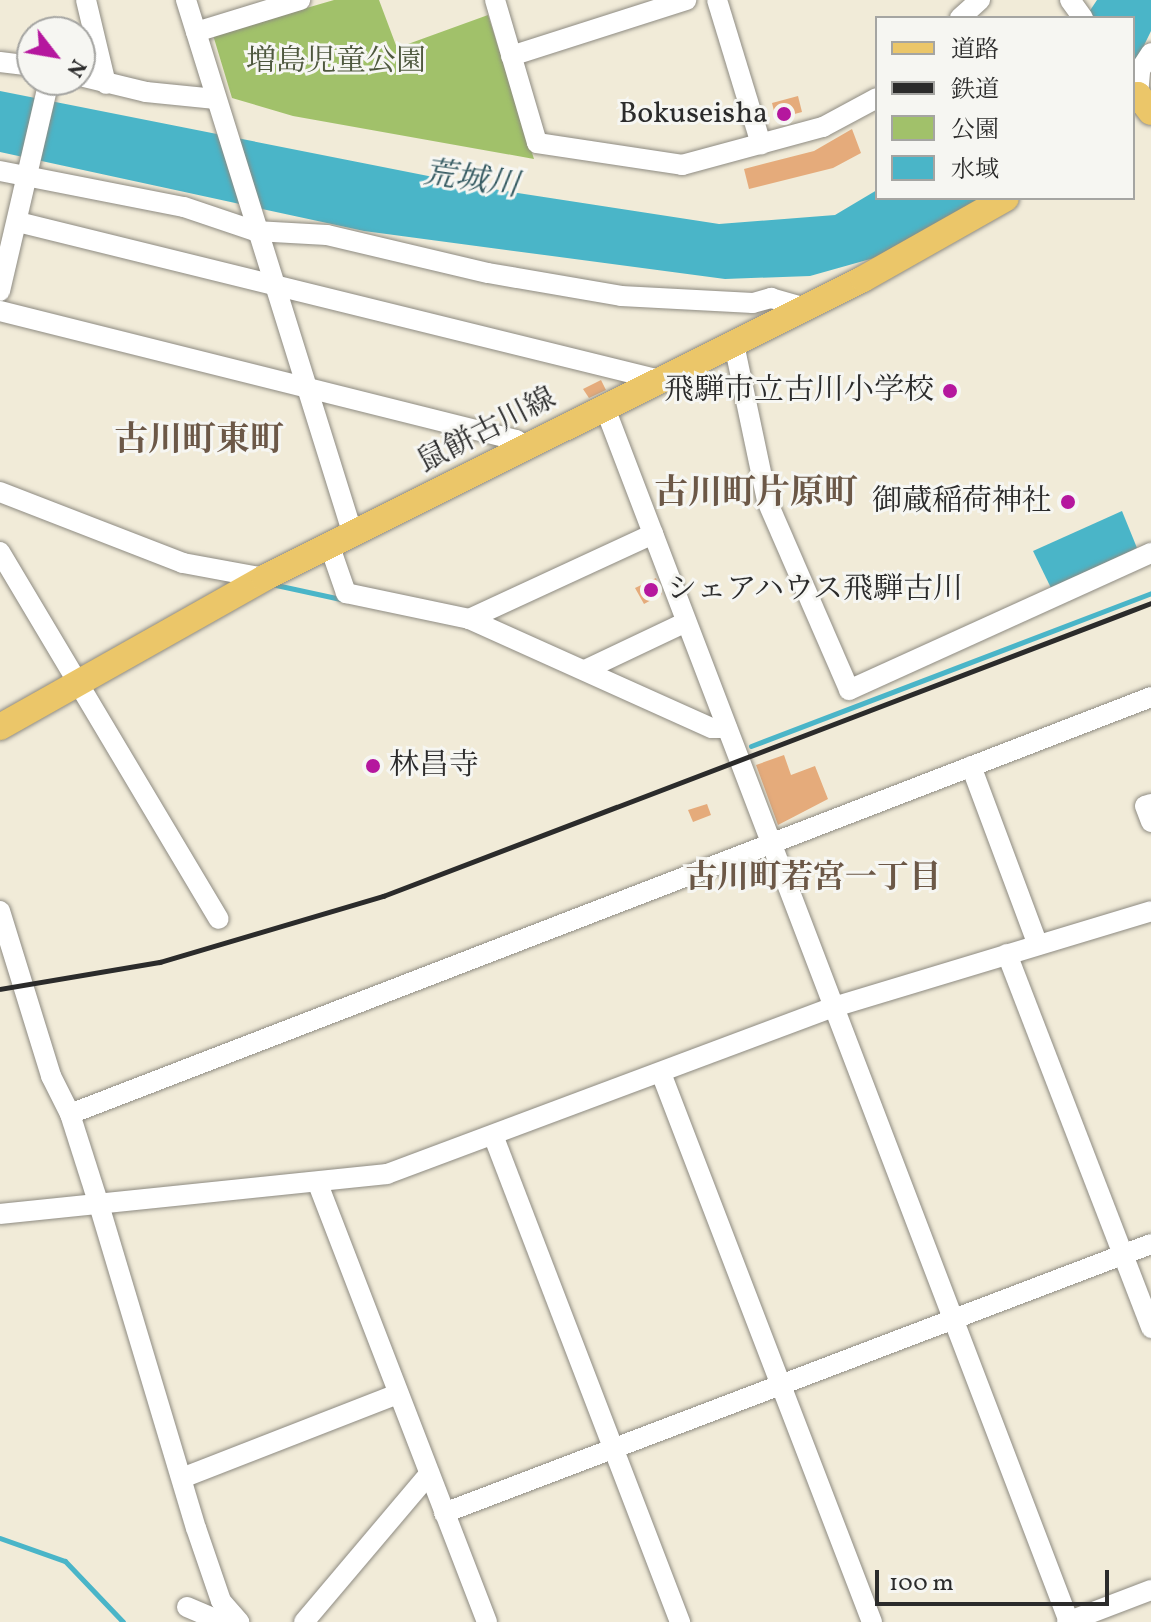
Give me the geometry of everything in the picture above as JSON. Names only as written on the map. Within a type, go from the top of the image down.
[{"type":"main road","name":"鼠餅古川線","points":[[0,727],[76,681],[264,578],[923,248],[1003,200]]},
{"type":"street","points":[[86,0],[106,84]]},
{"type":"street","points":[[186,0],[304,386],[341,541],[346,593],[469,619],[712,728],[727,728]]},
{"type":"street","points":[[196,32],[300,0]]},
{"type":"street","points":[[495,0],[537,143],[682,165],[823,127],[875,99]]},
{"type":"street","points":[[511,56],[686,0]]},
{"type":"street","points":[[717,0],[761,144]]},
{"type":"street","points":[[962,16],[980,0]]},
{"type":"street","points":[[1139,98],[1140,70],[1151,53]]},
{"type":"street","points":[[96,81],[216,99]]},
{"type":"street","points":[[0,291],[46,96]]},
{"type":"street","points":[[0,171],[184,207],[254,226],[327,235],[488,273],[621,296],[753,303],[771,298],[803,307]]},
{"type":"street","points":[[18,222],[660,380]]},
{"type":"street","points":[[0,311],[516,440],[527,447]]},
{"type":"street","points":[[734,344],[767,501],[849,690],[1151,553]]},
{"type":"street","points":[[605,408],[1068,1622],[1151,1590]]},
{"type":"street","points":[[0,492],[183,563],[264,578]]},
{"type":"street","points":[[469,619],[653,534]]},
{"type":"street","points":[[0,552],[219,919]]},
{"type":"street","points":[[585,670],[686,622]]},
{"type":"street","points":[[70,1114],[1151,697]]},
{"type":"street","points":[[971,766],[1038,945]]},
{"type":"street","points":[[1151,804],[1145,806],[1151,822]]},
{"type":"street","points":[[0,911],[51,1076],[70,1114],[99,1205],[215,1586],[235,1620]]},
{"type":"street","points":[[0,1214],[318,1184],[387,1174],[834,1007],[1151,911]]},
{"type":"street","points":[[1007,954],[1151,1328]]},
{"type":"street","points":[[661,1073],[872,1622]]},
{"type":"street","points":[[493,1135],[680,1622]]},
{"type":"street","points":[[318,1184],[487,1622]]},
{"type":"street","points":[[444,1513],[1151,1244]]},
{"type":"street","points":[[182,1478],[398,1394]]},
{"type":"street","points":[[304,1622],[429,1474]]},
{"type":"street","points":[[187,1607],[213,1618],[235,1620]]},
{"type":"green space","name":"増島児童公園","points":[[334,0],[379,0],[397,48],[488,15],[534,159],[293,116],[232,98],[213,35]]},
{"type":"water","points":[[1097,0],[1151,0],[1151,31],[1135,64],[1135,16],[1086,16]]},
{"type":"water","points":[[0,91],[499,190],[719,224],[835,215],[875,191],[875,200],[978,200],[874,258],[810,276],[725,279],[364,231],[0,152]]},
{"type":"water","points":[[1122,511],[1137,548],[1051,588],[1033,551]]},
{"type":"building","name":"Bokuseisha","points":[[798,96],[802,112],[776,119],[772,103]]},
{"type":"building","points":[[852,129],[861,153],[833,168],[749,189],[744,169],[814,151]]},
{"type":"building","points":[[601,380],[606,390],[589,398],[583,389]]},
{"type":"building","name":"シェアハウス飛騨古川","points":[[656,578],[662,594],[644,604],[635,588]]},
{"type":"building","points":[[784,755],[791,775],[815,766],[828,799],[778,825],[756,765]]},
{"type":"building","points":[[707,804],[711,815],[693,822],[688,810]]},
{"type":"waterway","points":[[276,585],[341,599]]},
{"type":"waterway","points":[[751,746],[1151,593]]},
{"type":"waterway","points":[[0,1538],[65,1561],[123,1622]]},
{"type":"railway","points":[[0,989],[160,962],[383,896],[1151,603]]},
{"type":"place","name":"Bokuseisha","points":[[784,114]]},
{"type":"place","name":"飛騨市立古川小学校","points":[[950,391]]},
{"type":"place","name":"御蔵稲荷神社","points":[[1068,502]]},
{"type":"place","name":"シェアハウス飛騨古川","points":[[651,590]]},
{"type":"place","name":"林昌寺","points":[[373,766]]},
{"type":"district","name":"古川町東町","points":[[199,442]]},
{"type":"district","name":"古川町片原町","points":[[756,495]]},
{"type":"district","name":"古川町若宮一丁目","points":[[813,879]]},
{"type":"water label","name":"荒城川","points":[[471,181]]}]
